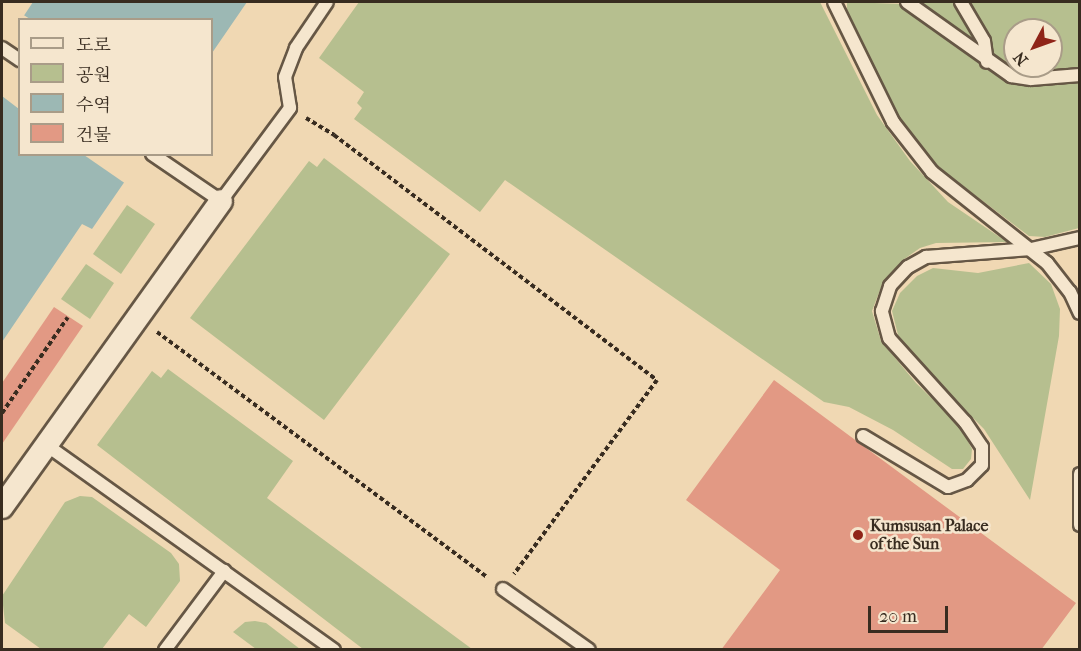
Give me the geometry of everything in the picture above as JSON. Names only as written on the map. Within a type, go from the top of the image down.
[{"type":"street","points":[[2,507],[221,201]]},
{"type":"lane","points":[[155,156],[221,201],[290,108],[285,77],[296,48],[327,2]]},
{"type":"lane","points":[[834,2],[893,122],[932,172],[964,201],[1031,249],[1070,292],[1080,313]]},
{"type":"lane","points":[[908,2],[987,62],[1011,76],[1031,79],[1080,75]]},
{"type":"lane","points":[[961,2],[984,41],[987,62]]},
{"type":"lane","points":[[2,48],[18,59]]},
{"type":"lane","points":[[863,436],[948,487],[967,480],[982,465],[982,447],[965,422],[889,338],[882,311],[890,286],[908,267],[926,257],[1031,249],[1080,238]]},
{"type":"lane","points":[[45,444],[334,650]]},
{"type":"lane","points":[[1080,474],[1080,525]]},
{"type":"lane","points":[[165,650],[224,571]]},
{"type":"lane","points":[[503,589],[589,650]]},
{"type":"path","points":[[137,318],[503,589],[657,380],[334,135],[290,108]]},
{"type":"path","points":[[2,413],[68,316]]},
{"type":"green space","points":[[359,2],[820,2],[877,115],[910,161],[948,202],[1007,242],[936,243],[920,248],[903,260],[883,282],[872,311],[881,341],[916,383],[960,426],[972,449],[971,459],[963,469],[952,469],[893,430],[849,407],[824,402],[505,180],[480,212],[354,119],[362,108],[357,103],[364,92],[319,58]]},
{"type":"green space","points":[[847,2],[902,4],[1006,82],[1031,86],[1079,81],[1079,228],[1045,237],[1029,236],[938,167],[898,119],[847,13]]},
{"type":"green space","points":[[918,2],[956,2],[978,40],[977,45]]},
{"type":"green space","points":[[966,2],[1079,2],[1079,69],[1063,71],[1063,18],[1003,18],[1003,65],[997,63]]},
{"type":"green space","points":[[324,158],[450,254],[324,420],[190,318],[309,161],[317,167]]},
{"type":"green space","points":[[127,205],[155,224],[121,274],[93,254]]},
{"type":"green space","points":[[1029,263],[1051,284],[1060,309],[1059,336],[1030,500],[984,429],[929,374],[898,335],[892,311],[900,293],[917,276],[933,268],[978,273]]},
{"type":"green space","points":[[86,264],[114,283],[90,319],[61,299]]},
{"type":"green space","points":[[168,369],[293,461],[267,498],[472,649],[363,649],[97,445],[152,371],[161,378]]},
{"type":"green space","points":[[80,496],[92,497],[171,553],[179,564],[180,581],[146,627],[129,614],[102,649],[41,649],[5,623],[2,596],[65,502]]},
{"type":"green space","points":[[245,622],[266,623],[300,649],[256,649],[233,632]]},
{"type":"water","points":[[33,2],[247,2],[213,52],[213,18],[22,18]]},
{"type":"water","points":[[18,24],[18,156],[142,156],[92,229],[82,224],[2,342],[2,48]]},
{"type":"pier","points":[[18,20],[18,108],[2,96],[2,43]]},
{"type":"pier","points":[[85,156],[145,156],[126,184]]},
{"type":"building","points":[[54,307],[83,326],[2,444],[2,383]]},
{"type":"building","name":"Kumsusan Palace of the Sun","points":[[774,380],[1076,603],[1041,650],[721,650],[780,570],[686,500]]},
{"type":"place","name":"Kumsusan Palace of the Sun","points":[[858,535]]}]
